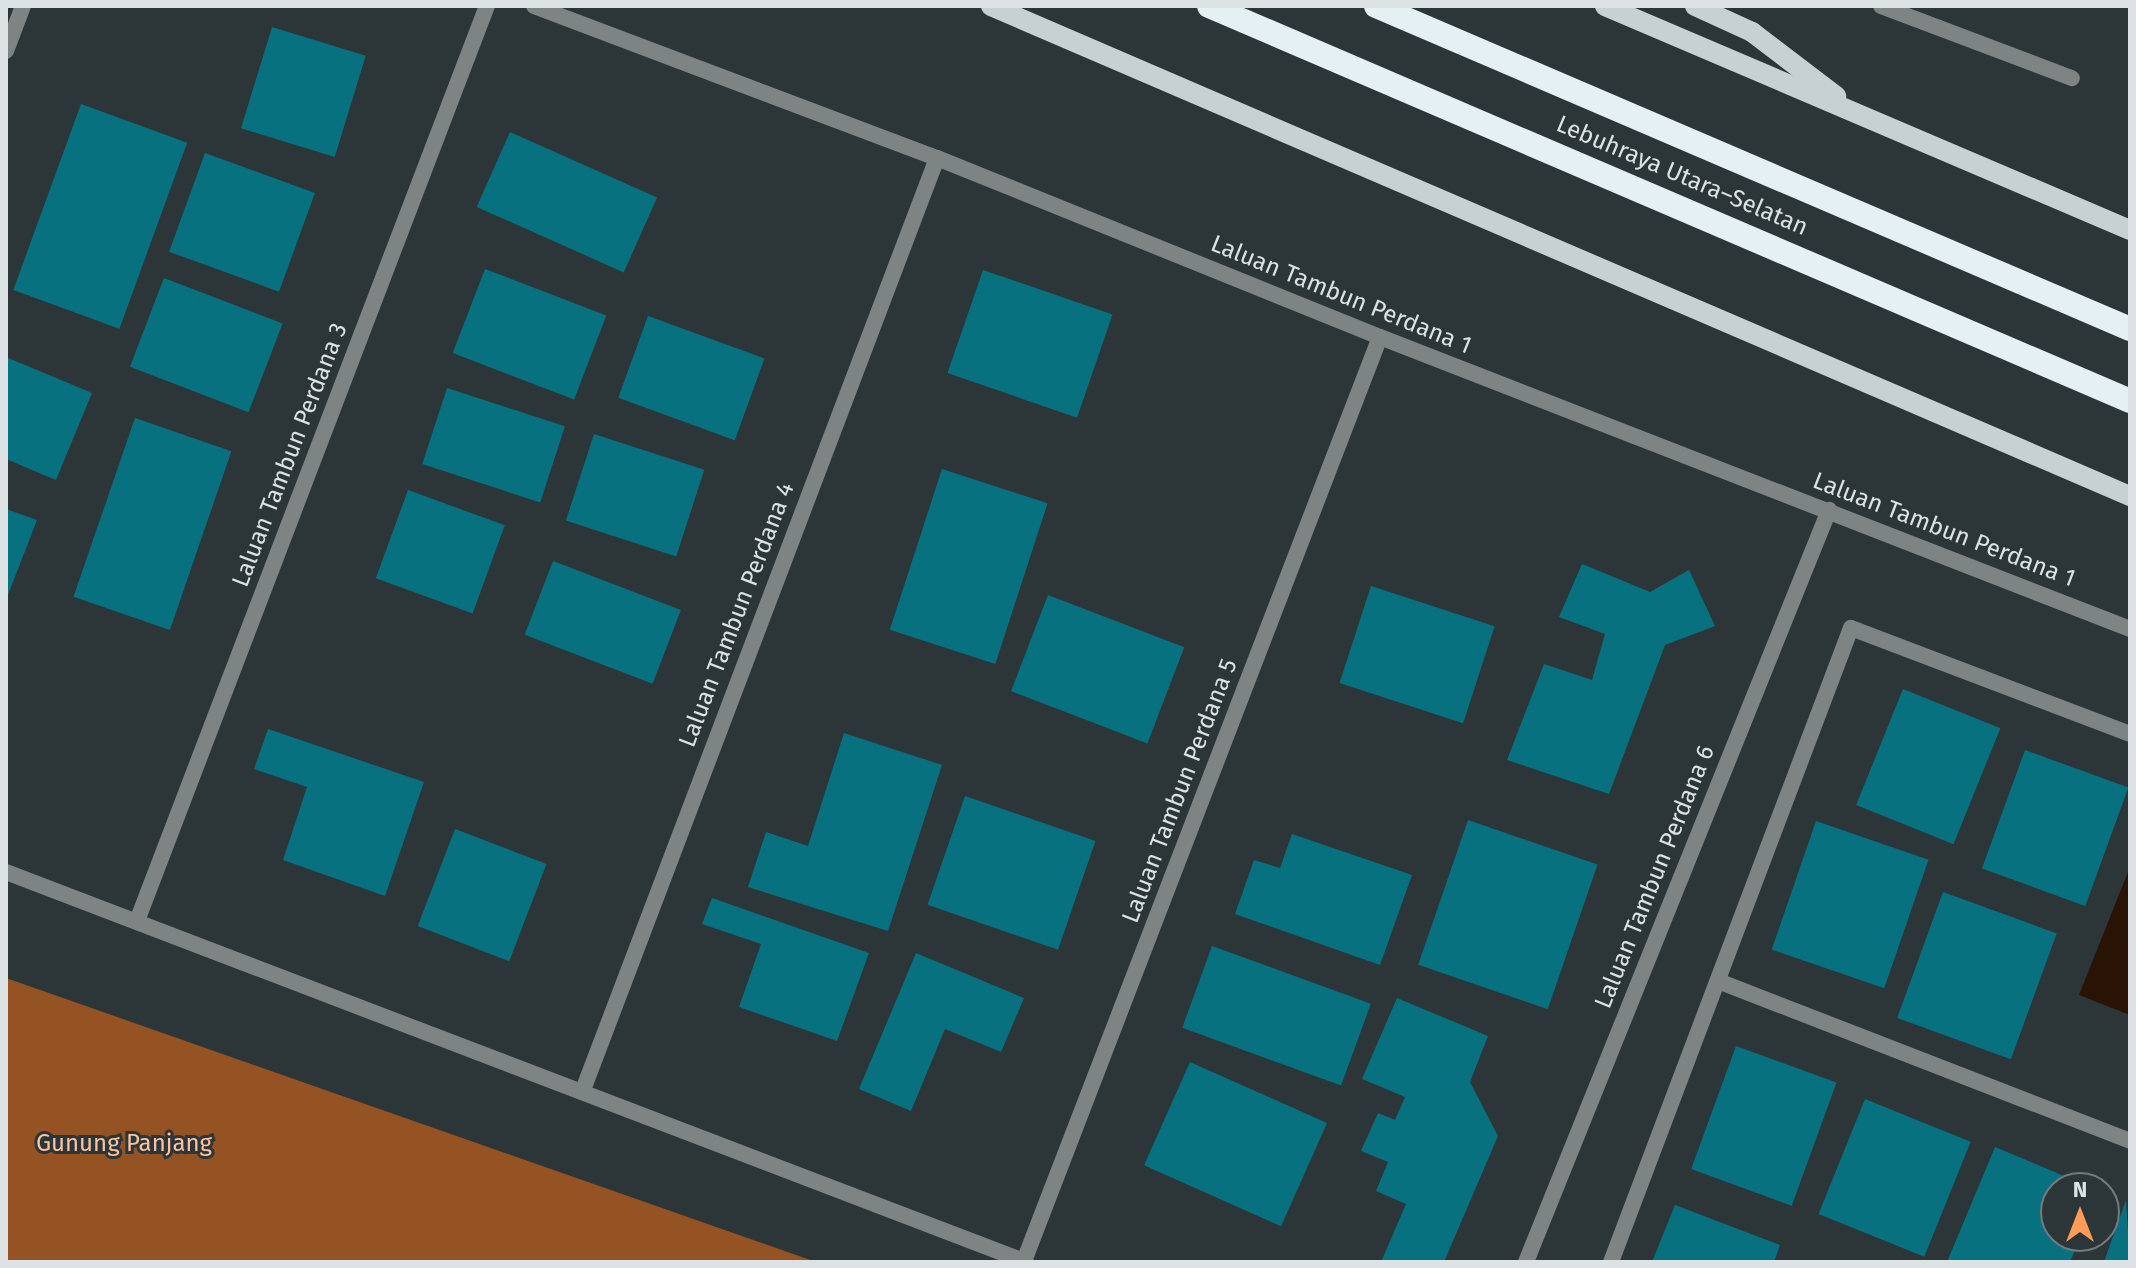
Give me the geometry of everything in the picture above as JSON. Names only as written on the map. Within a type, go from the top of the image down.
[{"type":"highway","name":"Lebuhraya Utara–Selatan","points":[[1209,6],[2130,401]]},
{"type":"highway","name":"Lebuhraya Utara–Selatan","points":[[1376,6],[2130,329]]},
{"type":"main road","points":[[991,6],[2130,496]]},
{"type":"main road","points":[[1605,6],[2130,230]]},
{"type":"main road","points":[[1695,6],[1752,32],[1862,116]]},
{"type":"street","points":[[6,51],[23,6]]},
{"type":"street","name":"Laluan Tambun Perdana 3","points":[[137,921],[487,6]]},
{"type":"street","name":"Laluan Tambun Perdana 1","points":[[534,6],[937,158],[1380,337],[2130,629]]},
{"type":"street","points":[[1881,6],[2072,78]]},
{"type":"street","name":"Laluan Tambun Perdana 4","points":[[583,1090],[937,158]]},
{"type":"street","name":"Laluan Tambun Perdana 5","points":[[1025,1262],[1380,337]]},
{"type":"street","name":"Laluan Tambun Perdana 6","points":[[1526,1262],[1829,510]]},
{"type":"street","points":[[1611,1262],[1851,628],[2130,734]]},
{"type":"street","points":[[6,872],[583,1090],[1025,1262]]},
{"type":"street","points":[[1718,981],[2130,1141]]},
{"type":"green space","name":"Gunung Panjang","points":[[6,978],[816,1262],[6,1262]]},
{"type":"shaded area","points":[[2130,867],[2130,1015],[2079,995]]},
{"type":"building","points":[[272,27],[366,56],[335,157],[241,128]]},
{"type":"building","points":[[81,104],[187,143],[119,329],[13,290]]},
{"type":"building","points":[[510,132],[657,197],[624,272],[477,207]]},
{"type":"building","points":[[205,153],[315,193],[279,292],[169,252]]},
{"type":"building","points":[[485,269],[606,316],[574,400],[453,353]]},
{"type":"building","points":[[983,270],[1113,315],[1077,418],[948,373]]},
{"type":"building","points":[[164,278],[283,324],[249,412],[130,367]]},
{"type":"building","points":[[648,316],[765,358],[735,440],[618,398]]},
{"type":"building","points":[[6,357],[92,393],[56,480],[6,459]]},
{"type":"building","points":[[447,388],[565,426],[540,502],[422,464]]},
{"type":"building","points":[[135,418],[231,451],[170,630],[73,597]]},
{"type":"building","points":[[594,434],[704,470],[676,556],[566,521]]},
{"type":"building","points":[[942,469],[1048,503],[995,664],[890,630]]},
{"type":"building","points":[[408,490],[505,525],[473,614],[376,578]]},
{"type":"building","points":[[6,509],[37,520],[6,600]]},
{"type":"building","points":[[553,561],[681,610],[653,684],[525,635]]},
{"type":"building","points":[[1582,564],[1650,592],[1689,570],[1715,626],[1665,645],[1609,794],[1507,760],[1544,664],[1592,680],[1605,634],[1559,617]]},
{"type":"building","points":[[1371,586],[1495,626],[1463,723],[1339,683]]},
{"type":"building","points":[[1048,595],[1184,647],[1147,743],[1011,691]]},
{"type":"building","points":[[1903,689],[2000,728],[1954,844],[1856,805]]},
{"type":"building","points":[[268,729],[424,782],[385,896],[283,860],[307,787],[254,769]]},
{"type":"building","points":[[844,733],[942,765],[888,931],[748,887],[766,832],[808,846]]},
{"type":"building","points":[[2025,750],[2128,788],[2085,906],[1982,868]]},
{"type":"building","points":[[965,796],[1095,841],[1058,950],[928,905]]},
{"type":"building","points":[[1468,820],[1598,865],[1548,1009],[1418,965]]},
{"type":"building","points":[[1816,821],[1929,860],[1884,988],[1772,950]]},
{"type":"building","points":[[455,829],[546,864],[509,961],[418,926]]},
{"type":"building","points":[[1292,834],[1412,875],[1380,965],[1235,914],[1254,860],[1280,868]]},
{"type":"building","points":[[1943,892],[2057,933],[2011,1059],[1897,1018]]},
{"type":"building","points":[[712,898],[869,953],[837,1041],[739,1007],[761,944],[702,924]]},
{"type":"building","points":[[1212,946],[1371,1004],[1341,1086],[1182,1028]]},
{"type":"building","points":[[916,953],[1024,998],[1001,1052],[945,1029],[911,1111],[859,1089]]},
{"type":"building","points":[[1397,998],[1488,1036],[1470,1082],[1498,1136],[1444,1262],[1381,1262],[1406,1204],[1376,1191],[1388,1162],[1361,1151],[1378,1113],[1395,1120],[1405,1097],[1362,1079]]},
{"type":"building","points":[[1736,1046],[1837,1083],[1792,1206],[1691,1169]]},
{"type":"building","points":[[1190,1062],[1327,1123],[1281,1226],[1144,1165]]},
{"type":"building","points":[[1865,1099],[1971,1142],[1924,1257],[1819,1214]]},
{"type":"building","points":[[1995,1147],[2055,1172],[2040,1172],[2040,1252],[2074,1252],[2070,1262],[1947,1262]]},
{"type":"building","points":[[2126,1200],[2130,1262],[2104,1262],[2108,1252],[2120,1252],[2120,1217]]},
{"type":"building","points":[[1675,1205],[1780,1245],[1774,1262],[1652,1262]]}]
